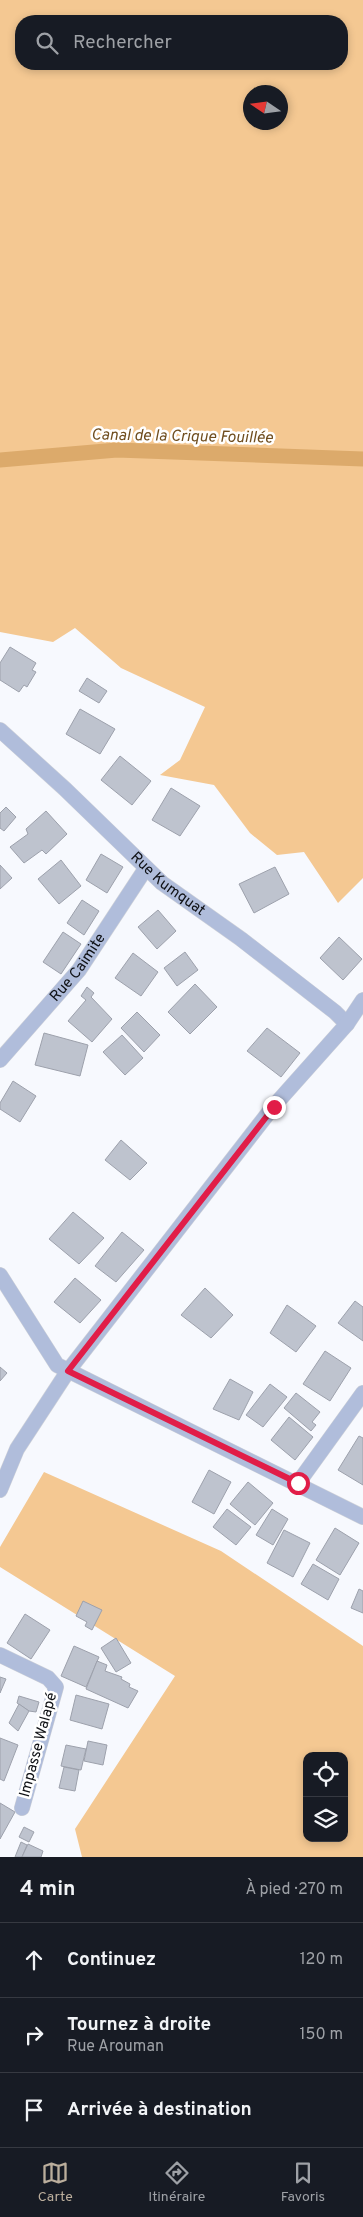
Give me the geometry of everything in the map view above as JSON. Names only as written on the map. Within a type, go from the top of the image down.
[{"type":"street","name":"Rue Kumquat","points":[[0,730],[65,788],[162,883],[241,939],[335,1012],[347,1024]]},
{"type":"street","name":"Rue Caimite","points":[[0,1060],[79,970],[146,868]]},
{"type":"street","points":[[0,1490],[17,1449],[68,1371],[274,1107],[347,1024],[363,1000]]},
{"type":"street","points":[[0,1275],[57,1365],[298,1483],[363,1517]]},
{"type":"street","points":[[298,1483],[363,1393]]},
{"type":"street","name":"Impasse Walapé","points":[[0,1655],[48,1678],[56,1688],[22,1808]]},
{"type":"shaded area","points":[[0,0],[363,0],[363,878],[338,903],[304,852],[277,855],[250,833],[214,785],[160,775],[180,760],[205,707],[121,668],[75,628],[53,642],[0,632]]},
{"type":"shaded area","points":[[44,1472],[221,1551],[363,1646],[363,1857],[82,1857],[75,1829],[175,1676],[0,1567],[0,1547]]},
{"type":"building","points":[[10,647],[36,663],[32,670],[36,672],[27,687],[24,685],[19,692],[0,680],[0,663]]},
{"type":"building","points":[[87,678],[107,691],[99,703],[79,691]]},
{"type":"building","points":[[80,709],[115,729],[100,754],[66,734]]},
{"type":"building","points":[[120,756],[151,781],[132,805],[101,780]]},
{"type":"building","points":[[171,788],[200,806],[180,836],[152,820]]},
{"type":"building","points":[[6,807],[16,817],[4,831],[0,828],[0,813]]},
{"type":"building","points":[[46,811],[67,834],[46,854],[42,850],[24,863],[10,847],[28,834],[26,829]]},
{"type":"building","points":[[101,854],[123,867],[107,893],[86,880]]},
{"type":"building","points":[[61,860],[81,886],[59,904],[38,879]]},
{"type":"building","points":[[0,865],[12,878],[0,889]]},
{"type":"building","points":[[275,867],[289,894],[254,913],[239,884]]},
{"type":"building","points":[[82,900],[99,911],[84,935],[67,923]]},
{"type":"building","points":[[158,910],[176,931],[157,949],[138,927]]},
{"type":"building","points":[[63,932],[81,944],[61,974],[43,962]]},
{"type":"building","points":[[339,937],[362,959],[343,980],[320,958]]},
{"type":"building","points":[[185,952],[198,970],[177,986],[164,968]]},
{"type":"building","points":[[133,953],[158,972],[141,996],[115,978]]},
{"type":"building","points":[[195,984],[217,1007],[190,1034],[168,1012]]},
{"type":"building","points":[[87,987],[94,993],[91,997],[112,1019],[92,1042],[68,1021],[86,1000],[81,996]]},
{"type":"building","points":[[137,1012],[160,1035],[144,1052],[121,1028]]},
{"type":"building","points":[[267,1028],[300,1053],[281,1077],[247,1051]]},
{"type":"building","points":[[44,1033],[88,1045],[80,1076],[35,1065]]},
{"type":"building","points":[[122,1035],[143,1058],[125,1075],[103,1052]]},
{"type":"building","points":[[13,1081],[36,1096],[20,1122],[0,1109],[0,1103]]},
{"type":"building","points":[[121,1140],[147,1163],[130,1180],[105,1160]]},
{"type":"building","points":[[73,1212],[104,1238],[79,1264],[49,1239]]},
{"type":"building","points":[[122,1232],[144,1250],[116,1282],[95,1266]]},
{"type":"building","points":[[75,1278],[101,1300],[80,1323],[54,1302]]},
{"type":"building","points":[[205,1288],[233,1315],[211,1338],[181,1315]]},
{"type":"building","points":[[355,1301],[363,1307],[363,1341],[338,1323]]},
{"type":"building","points":[[287,1305],[316,1326],[296,1352],[270,1333]]},
{"type":"building","points":[[325,1351],[351,1368],[330,1401],[303,1384]]},
{"type":"building","points":[[0,1367],[7,1373],[0,1381]]},
{"type":"building","points":[[230,1379],[253,1392],[239,1420],[213,1409]]},
{"type":"building","points":[[270,1384],[287,1397],[263,1427],[246,1415]]},
{"type":"building","points":[[296,1393],[320,1412],[312,1422],[316,1425],[311,1431],[284,1408]]},
{"type":"building","points":[[289,1417],[313,1437],[295,1460],[271,1440]]},
{"type":"building","points":[[359,1436],[363,1438],[363,1485],[338,1470]]},
{"type":"building","points":[[209,1470],[231,1482],[214,1514],[192,1502]]},
{"type":"building","points":[[248,1482],[273,1503],[255,1525],[230,1504]]},
{"type":"building","points":[[227,1509],[251,1527],[236,1545],[213,1527]]},
{"type":"building","points":[[272,1509],[288,1519],[273,1545],[256,1535]]},
{"type":"building","points":[[335,1528],[359,1543],[340,1575],[316,1560]]},
{"type":"building","points":[[284,1530],[310,1543],[293,1577],[267,1563]]},
{"type":"building","points":[[313,1564],[339,1579],[328,1600],[301,1584]]},
{"type":"building","points":[[359,1589],[363,1591],[363,1613],[351,1608]]},
{"type":"building","points":[[83,1601],[102,1610],[92,1630],[85,1626],[87,1622],[76,1616]]},
{"type":"building","points":[[25,1614],[50,1630],[31,1659],[7,1643]]},
{"type":"building","points":[[116,1638],[131,1663],[116,1672],[101,1648]]},
{"type":"building","points":[[74,1646],[99,1657],[86,1687],[61,1676]]},
{"type":"building","points":[[97,1661],[107,1665],[105,1671],[122,1677],[121,1679],[130,1684],[129,1687],[138,1691],[128,1708],[86,1689]]},
{"type":"building","points":[[0,1677],[6,1679],[0,1693]]},
{"type":"building","points":[[76,1695],[109,1704],[102,1729],[70,1720]]},
{"type":"building","points":[[19,1696],[39,1702],[36,1712],[29,1711],[17,1703]]},
{"type":"building","points":[[19,1704],[29,1711],[18,1731],[9,1723]]},
{"type":"building","points":[[0,1738],[18,1745],[4,1781],[0,1779]]},
{"type":"building","points":[[88,1741],[107,1745],[103,1765],[84,1761]]},
{"type":"building","points":[[66,1745],[86,1749],[81,1770],[61,1766]]},
{"type":"building","points":[[64,1767],[79,1770],[75,1791],[59,1788]]},
{"type":"building","points":[[0,1803],[15,1812],[0,1839]]},
{"type":"building","points":[[24,1827],[34,1832],[29,1842],[19,1837]]},
{"type":"building","points":[[21,1842],[27,1845],[22,1857],[15,1857]]},
{"type":"building","points":[[28,1844],[43,1851],[41,1857],[22,1857]]},
{"type":"waterway","name":"Canal de la Crique Fouillée","points":[[0,460],[117,450],[363,459]]},
{"type":"route","points":[[274,1107],[68,1371],[298,1483]]}]
